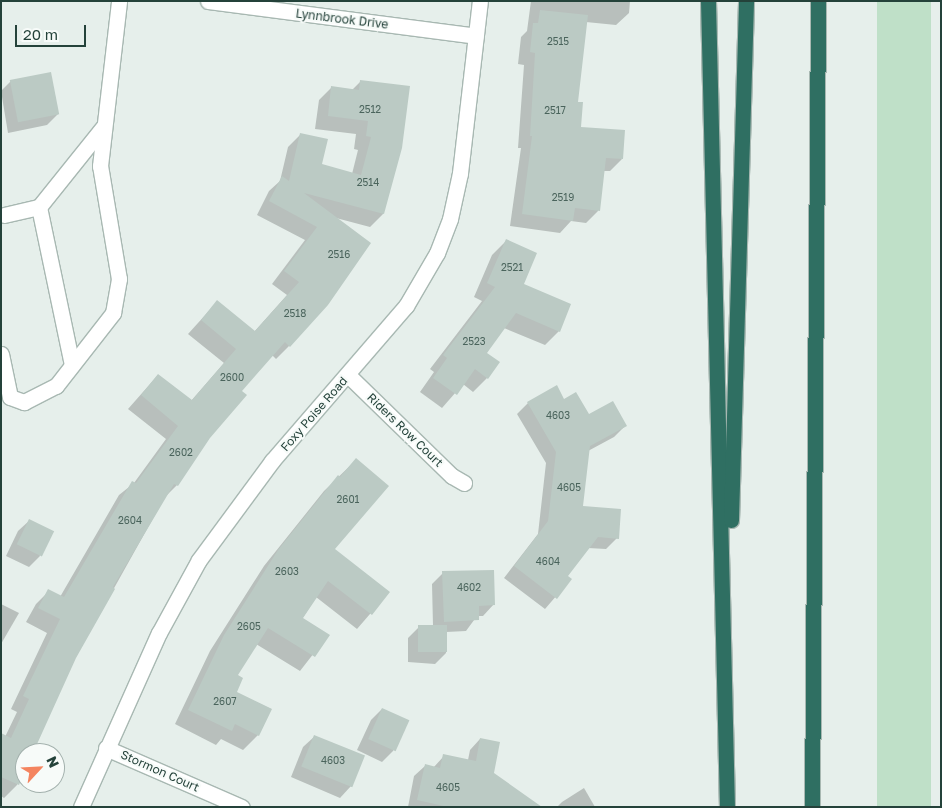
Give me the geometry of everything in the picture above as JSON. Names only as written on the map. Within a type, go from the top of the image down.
[{"type":"highway","points":[[708,1],[726,688],[727,807]]},
{"type":"highway","points":[[726,688],[746,1]]},
{"type":"highway","points":[[812,807],[818,1]]},
{"type":"street","points":[[1,354],[10,397],[24,402],[56,386],[113,313],[119,279],[100,166],[119,1]]},
{"type":"street","name":"Lynnbrook Drive","points":[[208,1],[476,36]]},
{"type":"street","name":"Foxy Poise Road","points":[[81,807],[158,633],[199,560],[272,460],[348,375],[406,306],[437,253],[450,219],[460,174],[480,1]]},
{"type":"street","points":[[4,215],[39,207],[104,126]]},
{"type":"street","points":[[39,207],[72,365]]},
{"type":"street","name":"Riders Row Court","points":[[348,375],[452,476],[464,483]]},
{"type":"street","name":"Stormon Court","points":[[106,748],[242,807]]},
{"type":"green space","points":[[877,1],[931,1],[931,807],[877,807]]},
{"type":"building","points":[[540,10],[588,15],[578,102],[583,102],[581,127],[625,130],[623,159],[606,158],[600,211],[575,208],[573,221],[522,214],[532,136],[530,136],[535,53],[530,52],[533,23],[538,23]]},
{"type":"building","points":[[51,72],[59,114],[18,122],[10,80]]},
{"type":"building","points":[[360,80],[410,86],[402,148],[384,214],[304,193],[371,243],[328,305],[290,347],[285,342],[242,391],[247,395],[210,438],[178,486],[174,484],[113,587],[115,589],[76,658],[38,743],[15,743],[15,783],[1,777],[1,733],[11,738],[29,699],[23,696],[60,619],[38,608],[48,589],[64,597],[132,481],[136,483],[178,426],[141,395],[158,374],[192,400],[236,349],[201,320],[217,300],[255,331],[299,282],[284,271],[317,227],[269,201],[282,176],[289,181],[300,133],[328,139],[322,164],[361,175],[371,137],[366,136],[368,121],[328,116],[331,86],[359,90]]},
{"type":"building","points":[[506,239],[537,253],[524,284],[571,304],[560,332],[516,313],[487,353],[500,362],[488,379],[475,369],[457,395],[433,378],[447,358],[443,355],[495,287],[487,283]]},
{"type":"building","points":[[557,385],[564,399],[576,392],[589,414],[613,401],[627,426],[590,446],[583,506],[621,509],[619,539],[598,537],[568,576],[572,579],[557,599],[514,566],[548,521],[556,452],[527,402]]},
{"type":"building","points":[[356,458],[389,486],[335,549],[390,592],[372,615],[328,581],[303,618],[330,635],[315,657],[268,628],[238,675],[243,678],[237,692],[272,709],[259,736],[235,724],[232,731],[188,710],[224,635],[278,550],[338,475],[340,477]]},
{"type":"building","points":[[29,519],[54,531],[42,556],[17,544]]},
{"type":"building","points":[[494,570],[495,605],[479,606],[479,620],[444,622],[442,571]]},
{"type":"building","points":[[418,625],[447,625],[447,652],[418,652]]},
{"type":"building","points":[[382,708],[409,720],[396,751],[368,739]]},
{"type":"building","points":[[314,735],[365,756],[352,787],[301,767]]},
{"type":"building","points":[[480,738],[500,742],[494,773],[542,807],[448,807],[417,800],[425,764],[440,768],[443,754],[476,761]]}]
